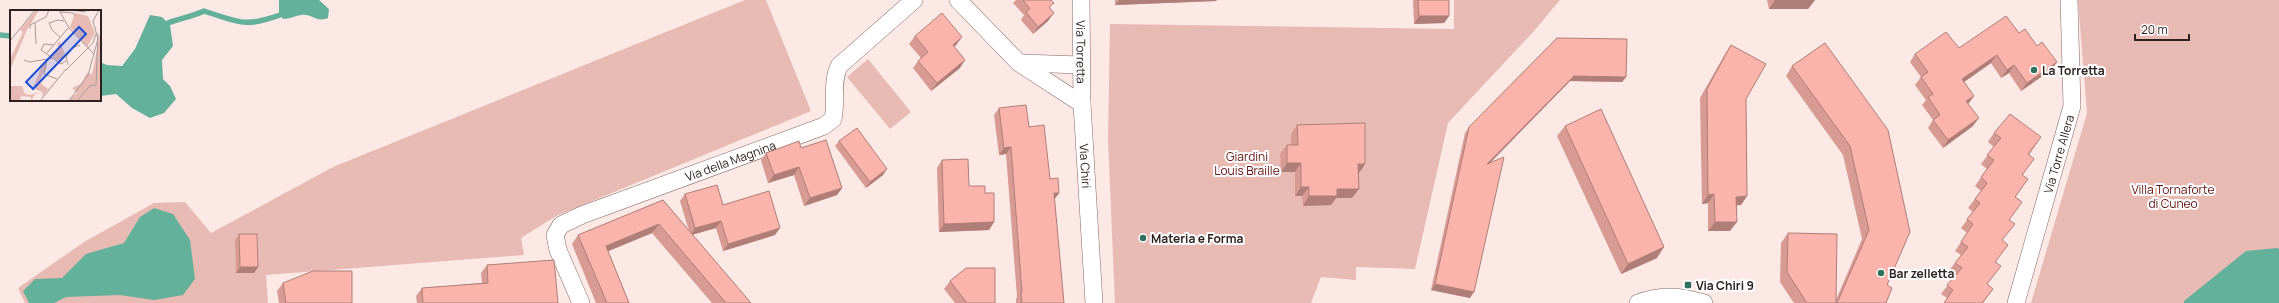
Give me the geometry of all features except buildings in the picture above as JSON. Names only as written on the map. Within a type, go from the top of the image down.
[{"type":"street","name":"Via della Magnina","points":[[581,303],[558,250],[555,235],[561,225],[582,215],[824,126],[833,119],[836,105],[834,76],[839,66],[914,0]]},
{"type":"street","points":[[958,0],[1019,63],[1082,104]]},
{"type":"street","name":"Via Torretta","points":[[1081,0],[1082,104]]},
{"type":"street","name":"Via Torre Allera","points":[[2016,303],[2072,106],[2069,0]]},
{"type":"street","points":[[1019,63],[1081,66]]},
{"type":"street","name":"Via Chiri","points":[[1082,104],[1094,303]]},
{"type":"street","points":[[1638,303],[1654,297],[1682,296],[1704,303]]},
{"type":"green space","points":[[745,0],[766,0],[811,111],[556,216],[521,238],[524,255],[266,275],[268,303],[25,303],[18,288],[84,242],[154,203],[185,202],[211,233],[333,167]]},
{"type":"green space","name":"Giardini Louis Braille","points":[[1454,0],[1560,0],[1534,31],[1448,123],[1415,269],[1356,267],[1356,280],[1321,277],[1311,303],[1115,303],[1108,140],[1110,24],[1454,29]]},
{"type":"green space","name":"Villa Tornaforte di Cuneo","points":[[2078,0],[2279,0],[2279,303],[2031,303],[2087,113]]},
{"type":"green space","points":[[868,59],[911,112],[890,129],[847,77]]},
{"type":"shaded area","points":[[279,0],[319,0],[329,9],[328,18],[317,19],[308,15],[299,15],[288,19],[283,19],[279,12]]},
{"type":"shaded area","points":[[150,15],[162,17],[170,25],[173,46],[162,60],[163,79],[170,86],[176,99],[164,113],[150,118],[132,108],[116,94],[101,96],[101,62],[107,65],[122,66],[135,49]]},
{"type":"shaded area","points":[[154,208],[173,214],[190,240],[195,279],[183,295],[154,300],[120,295],[66,297],[54,303],[29,303],[23,291],[35,279],[62,278],[86,254],[124,243],[140,217]]},
{"type":"shaded area","points":[[2279,249],[2279,303],[2184,303],[2184,301],[2246,251]]},
{"type":"waterway","points":[[168,23],[204,11],[234,21],[242,22],[258,21],[280,15]]},
{"type":"waterway","points":[[0,35],[10,36]]},
{"type":"place","name":"La Torretta","points":[[2034,70]]},
{"type":"place","name":"Materia e Forma","points":[[1143,238]]},
{"type":"place","name":"Bar zelletta","points":[[1881,273]]},
{"type":"place","name":"Via Chiri 9","points":[[1688,285]]}]
